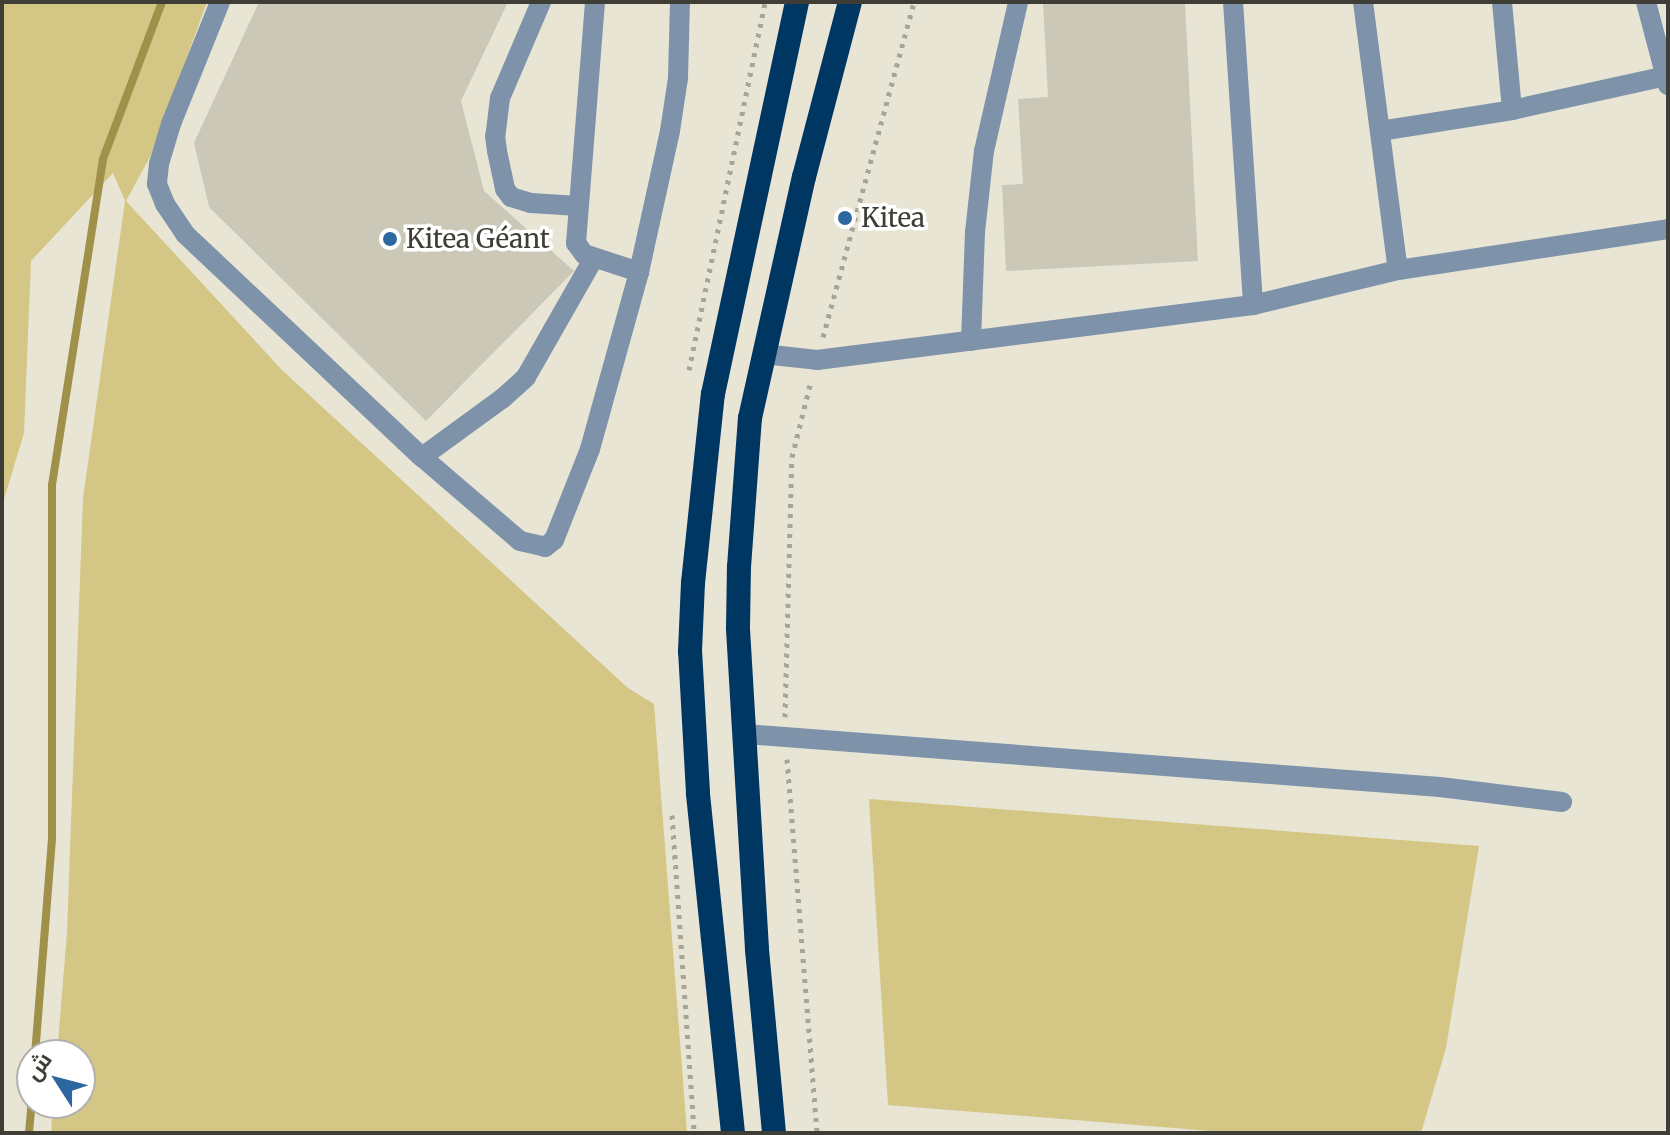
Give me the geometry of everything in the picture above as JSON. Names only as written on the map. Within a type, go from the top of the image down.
[{"type":"highway","points":[[733,1133],[698,793],[690,651],[693,583],[713,394],[797,2]]},
{"type":"highway","points":[[774,1133],[757,949],[738,628],[739,567],[750,418],[763,354],[850,6]]},
{"type":"street","points":[[220,2],[159,164],[157,184],[165,204],[185,234],[422,457],[520,541],[545,547],[554,540],[590,449],[639,272],[670,131],[678,78],[680,2]]},
{"type":"street","points":[[541,2],[500,98],[495,136],[500,165],[505,189],[519,201],[578,206]]},
{"type":"street","points":[[595,2],[576,243],[578,250],[594,258],[639,272]]},
{"type":"street","points":[[971,341],[975,232],[984,151],[1018,2]]},
{"type":"street","points":[[1233,2],[1253,305]]},
{"type":"street","points":[[1363,2],[1398,270]]},
{"type":"street","points":[[1502,2],[1512,110]]},
{"type":"street","points":[[1380,131],[1512,110],[1667,80],[1646,2]]},
{"type":"street","points":[[763,354],[817,360],[1253,305],[1398,270],[1668,229]]},
{"type":"street","points":[[422,457],[503,398],[526,377],[594,258]]},
{"type":"street","points":[[745,734],[1440,787],[1562,802]]},
{"type":"path","points":[[817,1133],[784,691],[792,457],[914,2]]},
{"type":"shaded area","points":[[2,2],[207,2],[151,155],[126,201],[282,370],[628,688],[654,704],[687,1133],[51,1133],[52,1119],[96,1119],[96,1039],[58,1039],[67,932],[83,498],[125,201],[113,173],[31,261],[24,433],[2,506]]},
{"type":"shaded area","points":[[869,799],[1479,846],[1446,1048],[1421,1133],[1236,1133],[888,1105]]},
{"type":"building","name":"Kitea Géant","points":[[259,2],[508,2],[461,101],[484,191],[574,271],[426,421],[209,207],[194,143]]},
{"type":"building","points":[[1043,2],[1185,2],[1198,261],[1006,271],[1002,185],[1023,184],[1018,99],[1048,97]]},
{"type":"waterway","points":[[36,1039],[52,838],[52,485],[103,159],[162,2]]},
{"type":"waterway","points":[[29,1133],[30,1119]]},
{"type":"place","name":"Kitea","points":[[845,218]]},
{"type":"place","name":"Kitea Géant","points":[[390,239]]}]
